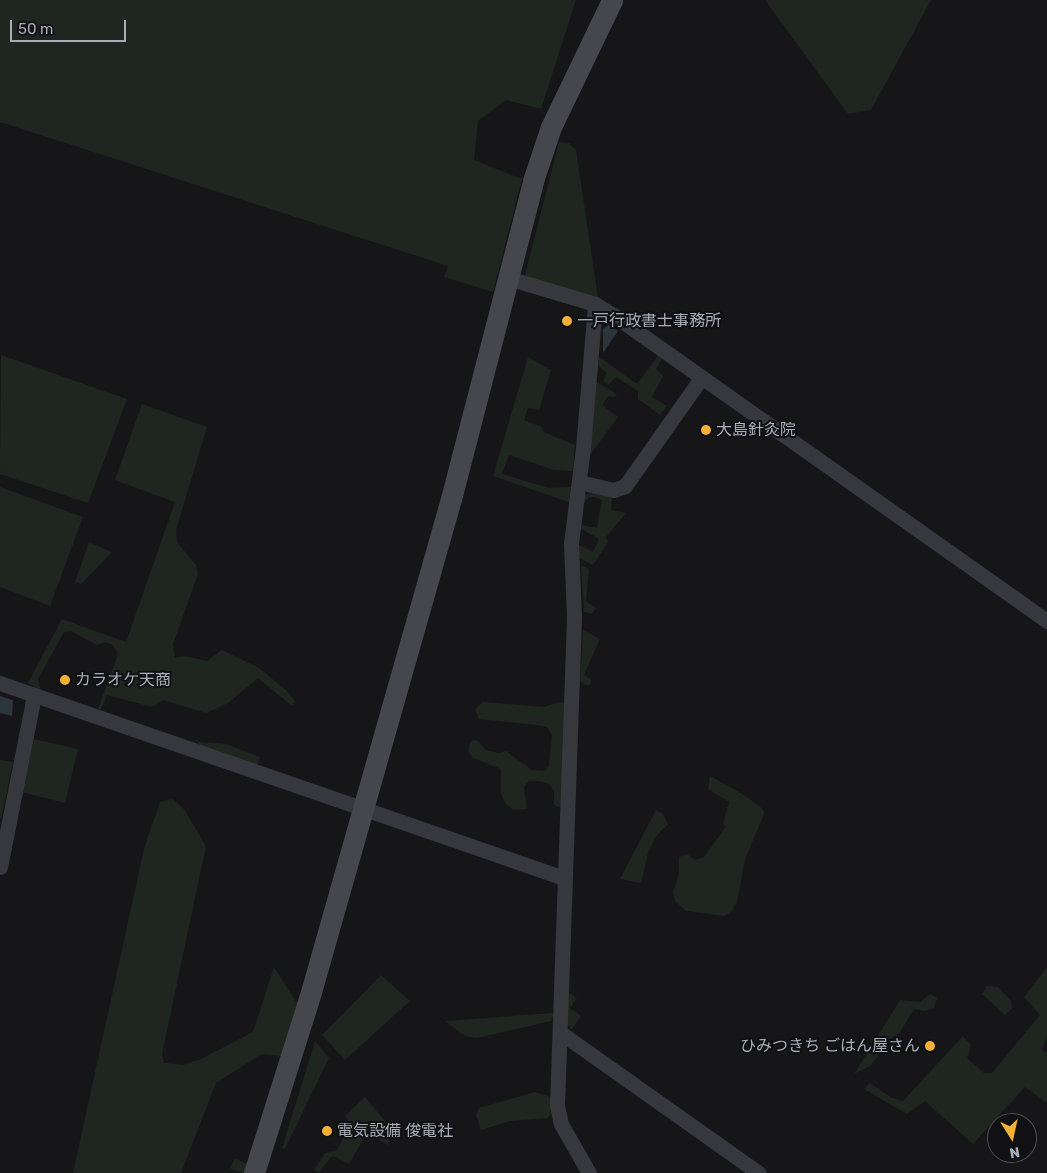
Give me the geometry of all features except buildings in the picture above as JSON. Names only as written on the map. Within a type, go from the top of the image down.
[{"type":"street","points":[[254,1173],[311,992],[451,499],[508,278],[551,127],[612,0]]},
{"type":"street","points":[[508,278],[595,304],[702,377],[1047,621]]},
{"type":"street","points":[[589,1173],[561,1124],[557,1106],[574,616],[571,543],[579,482],[595,304]]},
{"type":"street","points":[[579,482],[614,490],[625,486],[702,377]]},
{"type":"street","points":[[0,683],[564,878]]},
{"type":"street","points":[[0,867],[34,695]]},
{"type":"street","points":[[561,1033],[759,1173]]},
{"type":"shaded area","points":[[0,0],[576,0],[541,109],[506,100],[478,121],[474,160],[522,179],[493,292],[444,277],[448,266],[0,122]]},
{"type":"shaded area","points":[[765,0],[931,0],[871,110],[848,114]]},
{"type":"shaded area","points":[[559,142],[569,143],[576,150],[598,298],[532,286],[525,275]]},
{"type":"shaded area","points":[[609,325],[618,331],[603,353],[603,329]]},
{"type":"shaded area","points":[[1,355],[127,399],[88,503],[0,474]]},
{"type":"shaded area","points":[[598,356],[637,384],[658,356],[662,359],[656,369],[663,376],[652,397],[667,406],[660,415],[638,399],[638,391],[616,377],[608,385],[603,381],[607,373],[599,366]]},
{"type":"shaded area","points":[[528,357],[551,370],[539,410],[528,408],[524,420],[542,427],[543,432],[575,445],[573,471],[554,470],[509,455],[502,474],[549,488],[571,487],[569,502],[493,476]]},
{"type":"shaded area","points":[[596,382],[617,394],[615,397],[608,396],[602,405],[618,417],[590,455]]},
{"type":"shaded area","points":[[142,404],[207,427],[176,530],[177,542],[196,565],[198,574],[173,644],[175,658],[184,656],[207,661],[222,650],[259,668],[287,691],[295,701],[292,706],[258,678],[228,703],[206,713],[163,700],[152,707],[107,695],[101,710],[98,709],[118,654],[113,645],[105,642],[97,645],[71,631],[64,632],[38,679],[41,691],[28,683],[62,619],[126,642],[175,502],[115,480]]},
{"type":"shaded area","points":[[0,487],[83,517],[50,606],[0,587]]},
{"type":"shaded area","points":[[593,492],[612,497],[611,510],[626,513],[606,537],[608,542],[593,565],[577,557],[577,544],[593,552],[599,539],[578,527],[582,496]],"holes":[[[594,497],[602,500],[597,528],[582,525],[583,505],[588,498]]]},
{"type":"shaded area","points":[[89,542],[112,552],[81,584],[75,582]]},
{"type":"shaded area","points":[[581,565],[589,569],[586,601],[596,608],[592,614],[584,612]]},
{"type":"shaded area","points":[[583,630],[600,639],[584,675],[592,680],[589,686],[580,681]]},
{"type":"shaded area","points":[[0,696],[13,700],[12,716],[0,713]]},
{"type":"shaded area","points":[[482,702],[544,707],[559,702],[565,703],[563,805],[558,807],[554,804],[554,791],[549,784],[539,781],[529,781],[524,787],[527,809],[514,810],[505,803],[501,794],[501,769],[473,758],[468,751],[469,745],[473,740],[478,741],[486,750],[499,753],[506,751],[532,770],[545,771],[549,766],[552,735],[547,727],[479,719],[475,710]]},
{"type":"shaded area","points":[[34,739],[78,749],[65,803],[22,792]]},
{"type":"shaded area","points":[[198,742],[226,744],[260,757],[257,766],[198,747]]},
{"type":"shaded area","points":[[0,760],[13,762],[1,819],[0,819]]},
{"type":"shaded area","points":[[710,776],[744,795],[763,809],[764,814],[745,859],[737,902],[732,911],[725,916],[686,911],[675,901],[673,892],[679,873],[679,857],[687,854],[695,860],[704,857],[726,827],[723,824],[729,802],[708,789]]},
{"type":"shaded area","points":[[172,799],[184,809],[206,846],[162,1054],[164,1063],[183,1065],[201,1059],[253,1032],[274,967],[298,1005],[283,1056],[262,1054],[216,1083],[181,1173],[73,1173],[144,849],[160,802]]},
{"type":"shaded area","points":[[656,810],[663,814],[668,824],[656,836],[648,853],[641,883],[620,879]]},
{"type":"shaded area","points":[[1047,967],[1047,1036],[1042,1049],[1047,1053],[1047,1103],[1025,1087],[1001,1113],[987,1113],[987,1129],[973,1144],[925,1101],[907,1114],[864,1089],[870,1083],[892,1098],[903,1101],[963,1036],[971,1045],[967,1058],[984,1073],[992,1073],[1040,1015],[1024,997]]},
{"type":"shaded area","points":[[381,975],[410,1001],[345,1060],[322,1035]]},
{"type":"shaded area","points":[[987,986],[998,987],[1011,1001],[1012,1008],[1005,1015],[982,994]]},
{"type":"shaded area","points":[[568,992],[577,998],[570,1008],[581,1016],[571,1030],[567,1024]]},
{"type":"shaded area","points":[[930,994],[937,998],[934,1008],[925,1011],[914,1009],[899,1034],[891,1038],[870,1066],[854,1074],[900,1000],[920,1002]]},
{"type":"shaded area","points":[[554,1014],[551,1021],[477,1038],[465,1036],[445,1021]]},
{"type":"shaded area","points":[[315,1041],[329,1058],[285,1149],[282,1148]]},
{"type":"shaded area","points":[[535,1092],[551,1097],[552,1113],[547,1118],[510,1121],[481,1130],[476,1115],[479,1108]]},
{"type":"shaded area","points":[[365,1097],[394,1132],[388,1145],[367,1133],[349,1164],[334,1156],[330,1158],[319,1173],[314,1170],[325,1153],[337,1150],[351,1124],[345,1116]]},
{"type":"shaded area","points":[[235,1158],[247,1164],[244,1173],[230,1169]]},
{"type":"place","name":"一戸行政書士事務所","points":[[567,321]]},
{"type":"place","name":"大島針灸院","points":[[706,430]]},
{"type":"place","name":"カラオケ天商","points":[[65,680]]},
{"type":"place","name":"ひみつきち ごはん屋さん","points":[[930,1046]]},
{"type":"place","name":"電気設備 俊電社","points":[[327,1131]]}]
